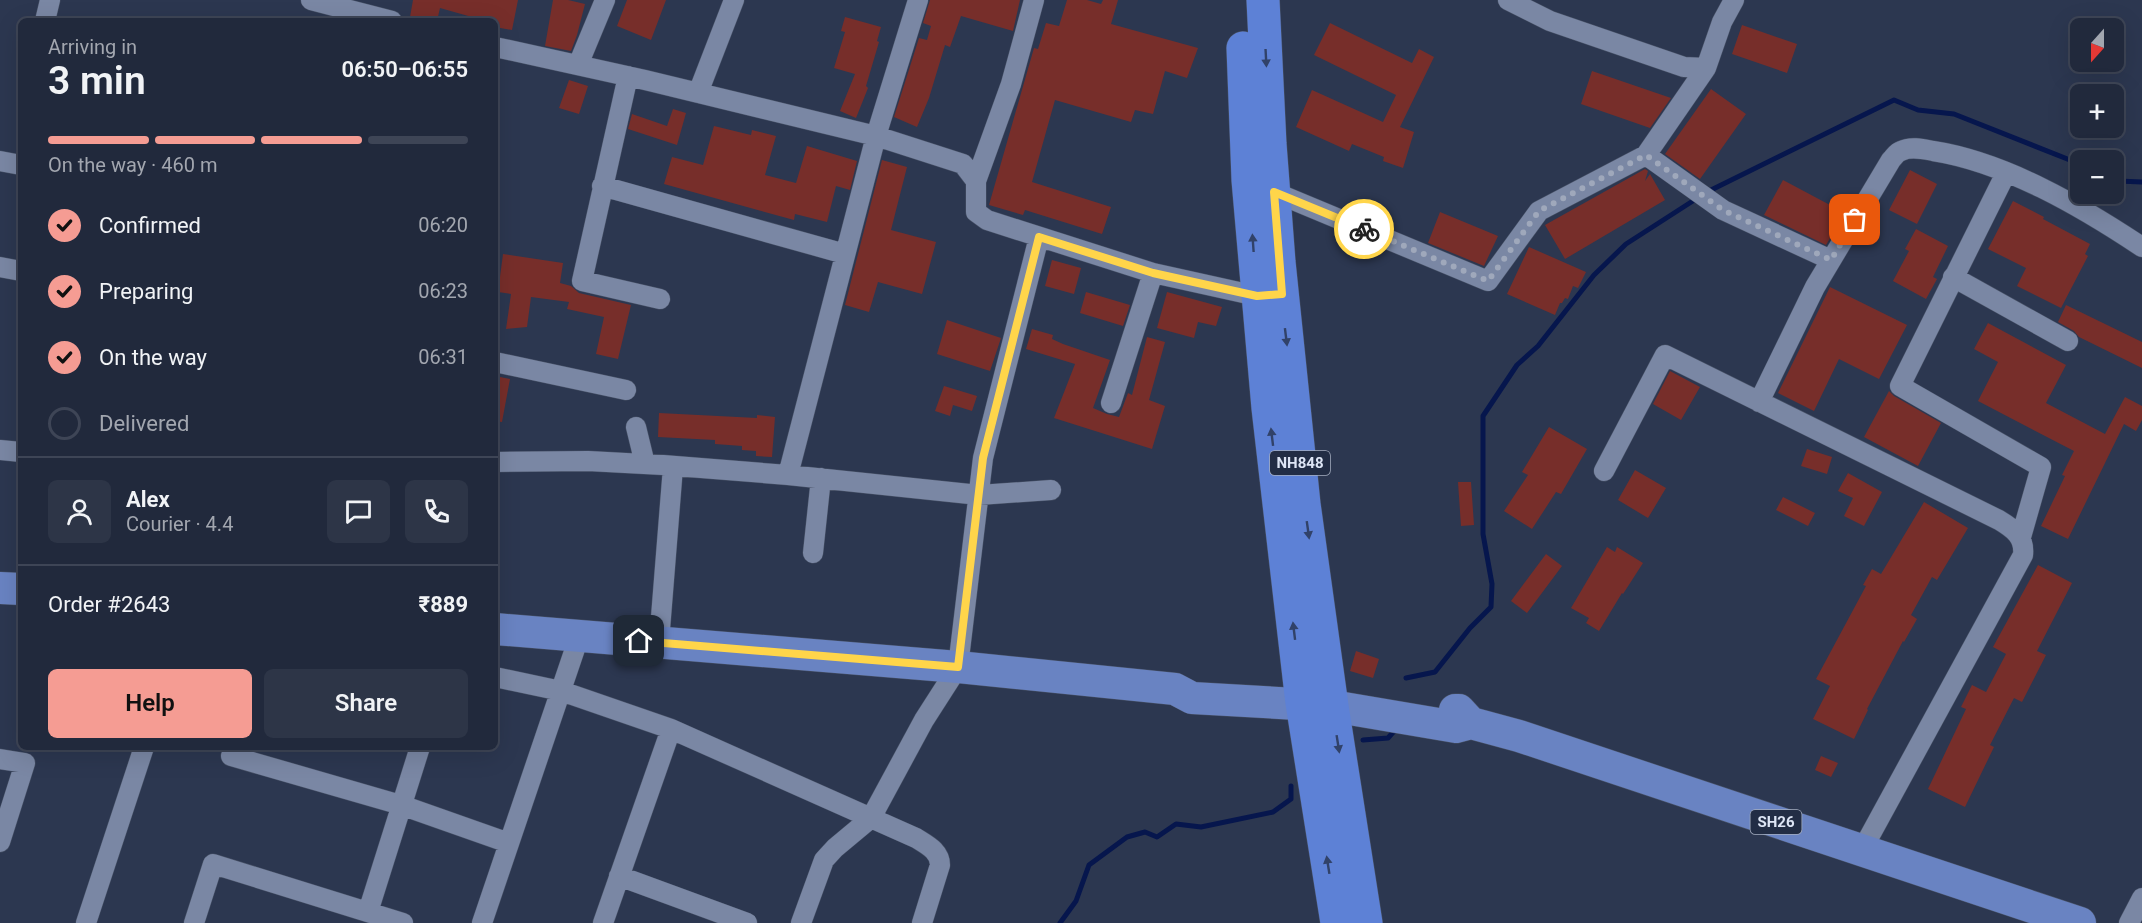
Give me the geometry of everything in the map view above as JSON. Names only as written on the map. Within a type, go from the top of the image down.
[{"type":"highway","name":"NH848","points":[[1241,0],[1248,180],[1270,295],[1304,504],[1316,694],[1337,923]]},
{"type":"highway","name":"NH848","points":[[1263,0],[1274,192],[1270,295]]},
{"type":"highway","name":"NH848","points":[[1316,694],[1366,923]]},
{"type":"main road","points":[[0,588],[18,589]]},
{"type":"main road","name":"SH26","points":[[498,629],[958,667],[1175,689],[1192,698],[1316,694],[1459,711],[1471,723],[1519,736],[2080,923]]},
{"type":"street","points":[[46,18],[50,0]]},
{"type":"street","points":[[311,0],[380,18]]},
{"type":"street","points":[[578,65],[605,0]]},
{"type":"street","points":[[698,93],[734,0]]},
{"type":"street","points":[[788,475],[876,136],[918,0]]},
{"type":"street","points":[[1034,0],[1011,84],[976,181],[974,204],[979,216],[1153,273],[1270,295]]},
{"type":"street","points":[[1508,0],[1550,21],[1684,68],[1706,68]]},
{"type":"street","points":[[1274,192],[1488,281],[1539,211],[1646,155],[1706,68],[1722,22],[1734,0]]},
{"type":"street","points":[[498,48],[628,76],[876,136],[963,164],[976,181]]},
{"type":"street","points":[[628,76],[582,281],[660,298]]},
{"type":"street","points":[[1759,402],[1831,260],[1891,160],[1900,151],[1916,148],[1954,154],[2006,173],[2068,202],[2142,247]]},
{"type":"street","points":[[1646,155],[1723,210],[1831,260]]},
{"type":"street","points":[[0,161],[18,164]]},
{"type":"street","points":[[2006,173],[1900,386],[2041,467],[2020,537]]},
{"type":"street","points":[[602,186],[845,254]]},
{"type":"street","points":[[801,923],[824,860],[871,818],[924,720],[958,667],[983,458],[1039,237]]},
{"type":"street","points":[[0,267],[18,270]]},
{"type":"street","points":[[1111,403],[1153,273]]},
{"type":"street","points":[[1953,277],[2068,341]]},
{"type":"street","points":[[1604,471],[1665,355],[1999,520],[2020,537],[2024,547],[2023,555],[1862,850]]},
{"type":"street","points":[[498,363],[626,390]]},
{"type":"street","points":[[636,427],[645,464]]},
{"type":"street","points":[[0,450],[18,452]]},
{"type":"street","points":[[498,462],[588,461],[645,464],[821,478],[979,495],[1051,490]]},
{"type":"street","points":[[659,642],[673,467]]},
{"type":"street","points":[[813,553],[821,478]]},
{"type":"street","points":[[482,923],[579,637]]},
{"type":"street","points":[[498,678],[561,692],[670,729],[916,838],[935,850],[940,859],[922,923]]},
{"type":"street","points":[[603,923],[670,729]]},
{"type":"street","points":[[86,923],[143,750]]},
{"type":"street","points":[[368,912],[419,750]]},
{"type":"street","points":[[231,756],[401,805],[509,843]]},
{"type":"street","points":[[0,759],[25,763],[0,842]]},
{"type":"street","points":[[194,923],[213,864],[402,923]]},
{"type":"street","points":[[619,876],[747,923]]},
{"type":"street","points":[[2129,923],[2142,898]]},
{"type":"building","points":[[413,0],[518,0],[512,30],[498,28],[498,18],[475,18],[440,8],[438,18],[410,17]]},
{"type":"building","points":[[553,0],[568,0],[585,4],[571,51],[545,46]]},
{"type":"building","points":[[627,0],[666,0],[651,40],[617,26]]},
{"type":"building","points":[[930,0],[1020,0],[1013,31],[961,16],[950,47],[945,45],[929,98],[917,127],[894,117],[919,38],[927,40],[931,26],[923,23]]},
{"type":"building","points":[[1067,0],[1087,0],[1101,4],[1103,0],[1118,0],[1111,24],[1198,48],[1187,78],[1165,71],[1153,114],[1135,110],[1131,122],[1055,100],[1032,182],[1111,207],[1102,234],[1025,210],[1023,215],[989,205],[1034,48],[1038,49],[1046,23],[1059,26]]},
{"type":"building","points":[[845,17],[881,27],[866,86],[868,88],[856,118],[840,111],[855,74],[834,68],[845,32],[841,31]]},
{"type":"building","points":[[1330,23],[1412,63],[1419,49],[1434,57],[1400,127],[1414,132],[1403,168],[1383,161],[1384,157],[1352,144],[1349,151],[1296,127],[1312,90],[1383,122],[1396,95],[1314,55]]},
{"type":"building","points":[[1742,25],[1797,44],[1787,73],[1732,54]]},
{"type":"building","points":[[1592,71],[1671,98],[1650,128],[1581,104]]},
{"type":"building","points":[[569,80],[588,86],[579,114],[559,108]]},
{"type":"building","points":[[1711,89],[1746,114],[1700,179],[1665,154]]},
{"type":"building","points":[[673,109],[686,113],[677,145],[628,129],[632,114],[667,126]]},
{"type":"building","points":[[714,126],[751,135],[752,130],[776,136],[765,175],[796,183],[807,146],[857,161],[850,190],[836,186],[827,222],[795,214],[794,220],[664,184],[672,157],[703,165]]},
{"type":"building","points":[[882,160],[907,167],[891,230],[936,242],[922,294],[878,282],[869,312],[845,305]]},
{"type":"building","points":[[1645,169],[1648,171],[1645,181],[1650,174],[1665,200],[1565,259],[1545,225]]},
{"type":"building","points":[[1910,170],[1937,184],[1917,224],[1889,210]]},
{"type":"building","points":[[1783,180],[1845,213],[1826,245],[1764,215]]},
{"type":"building","points":[[2013,201],[2090,244],[2085,254],[2088,256],[2061,308],[2017,286],[2026,268],[1988,249]]},
{"type":"building","points":[[1440,212],[1498,236],[1484,266],[1428,243]]},
{"type":"building","points":[[1916,229],[1948,246],[1933,277],[1937,279],[1926,299],[1893,281],[1909,251],[1905,249]]},
{"type":"building","points":[[1529,247],[1586,272],[1578,288],[1573,286],[1568,299],[1565,298],[1560,303],[1555,315],[1507,294]]},
{"type":"building","points":[[503,254],[563,263],[560,283],[571,286],[579,293],[631,305],[618,359],[596,354],[604,317],[567,309],[569,302],[531,297],[527,327],[506,329],[511,294],[498,292]]},
{"type":"building","points":[[1052,260],[1081,268],[1074,294],[1045,286]]},
{"type":"building","points":[[1830,287],[1907,325],[1879,379],[1839,359],[1814,411],[1778,393]]},
{"type":"building","points":[[1086,292],[1130,305],[1123,326],[1080,313]]},
{"type":"building","points":[[1167,292],[1222,307],[1216,326],[1198,322],[1194,338],[1157,328]]},
{"type":"building","points":[[2066,305],[2142,342],[2142,368],[2079,337],[2074,331],[2058,322]]},
{"type":"building","points":[[947,320],[1001,338],[990,371],[937,354]]},
{"type":"building","points":[[1988,323],[2066,365],[2046,403],[2105,434],[2125,397],[2142,406],[2142,420],[2136,431],[2124,424],[2068,539],[2041,526],[2065,476],[2062,475],[2074,451],[1978,401],[1998,362],[1974,349]]},
{"type":"building","points":[[1032,329],[1053,335],[1052,339],[1063,344],[1110,360],[1093,408],[1119,417],[1128,393],[1132,395],[1147,337],[1165,342],[1149,400],[1165,406],[1152,449],[1054,418],[1075,364],[1026,349]]},
{"type":"building","points":[[1670,371],[1700,387],[1681,420],[1653,404]]},
{"type":"building","points":[[498,377],[510,379],[502,422],[498,421]]},
{"type":"building","points":[[944,386],[977,396],[972,411],[953,405],[950,416],[935,411]]},
{"type":"building","points":[[1889,391],[1941,423],[1918,466],[1864,437]]},
{"type":"building","points":[[659,413],[775,417],[772,457],[756,456],[756,451],[742,450],[742,446],[715,444],[715,440],[658,437]]},
{"type":"building","points":[[1549,427],[1587,449],[1561,494],[1556,492],[1532,529],[1504,511],[1528,475],[1522,472]]},
{"type":"building","points":[[1807,449],[1832,457],[1827,474],[1801,466]]},
{"type":"building","points":[[1635,470],[1666,488],[1648,518],[1618,500]]},
{"type":"building","points":[[1848,473],[1882,492],[1864,526],[1844,516],[1853,498],[1838,491]]},
{"type":"building","points":[[1458,482],[1471,482],[1474,525],[1461,526]]},
{"type":"building","points":[[1783,497],[1815,513],[1808,526],[1776,510]]},
{"type":"building","points":[[1924,502],[1968,528],[1937,580],[1932,577],[1911,615],[1917,619],[1867,709],[1854,739],[1813,719],[1830,686],[1816,679],[1866,586],[1863,585],[1872,569],[1881,574]]},
{"type":"building","points":[[1607,547],[1615,552],[1617,547],[1643,563],[1599,631],[1586,623],[1589,618],[1571,608]]},
{"type":"building","points":[[1546,554],[1562,566],[1527,613],[1511,601]]},
{"type":"building","points":[[2038,565],[2072,583],[2037,651],[2046,655],[2022,702],[2014,698],[1990,745],[1994,747],[1965,807],[1928,789],[1966,709],[1961,707],[1972,685],[1986,692],[2006,654],[1993,647]]},
{"type":"building","points":[[1356,651],[1379,659],[1373,678],[1350,671]]},
{"type":"building","points":[[1821,756],[1838,763],[1831,777],[1815,770]]},
{"type":"waterway","points":[[1707,192],[1894,100],[1918,110],[1954,114],[2070,160]]},
{"type":"waterway","points":[[2124,181],[2142,182]]},
{"type":"waterway","points":[[1406,678],[1435,672],[1470,628],[1491,607],[1492,584],[1483,534],[1483,416],[1517,365],[1538,346],[1594,275],[1626,244],[1699,197]]},
{"type":"waterway","points":[[1363,740],[1388,738],[1396,729]]},
{"type":"waterway","points":[[1060,923],[1076,901],[1089,865],[1127,837],[1145,832],[1157,837],[1176,824],[1201,827],[1273,812],[1291,799],[1291,786]]},
{"type":"way so far","points":[[1364,229],[1488,281],[1539,211],[1646,155],[1723,210],[1831,260],[1855,220]]},
{"type":"route","points":[[639,641],[958,667],[983,458],[1039,237],[1153,273],[1257,296],[1282,294],[1274,192],[1364,229]]}]
